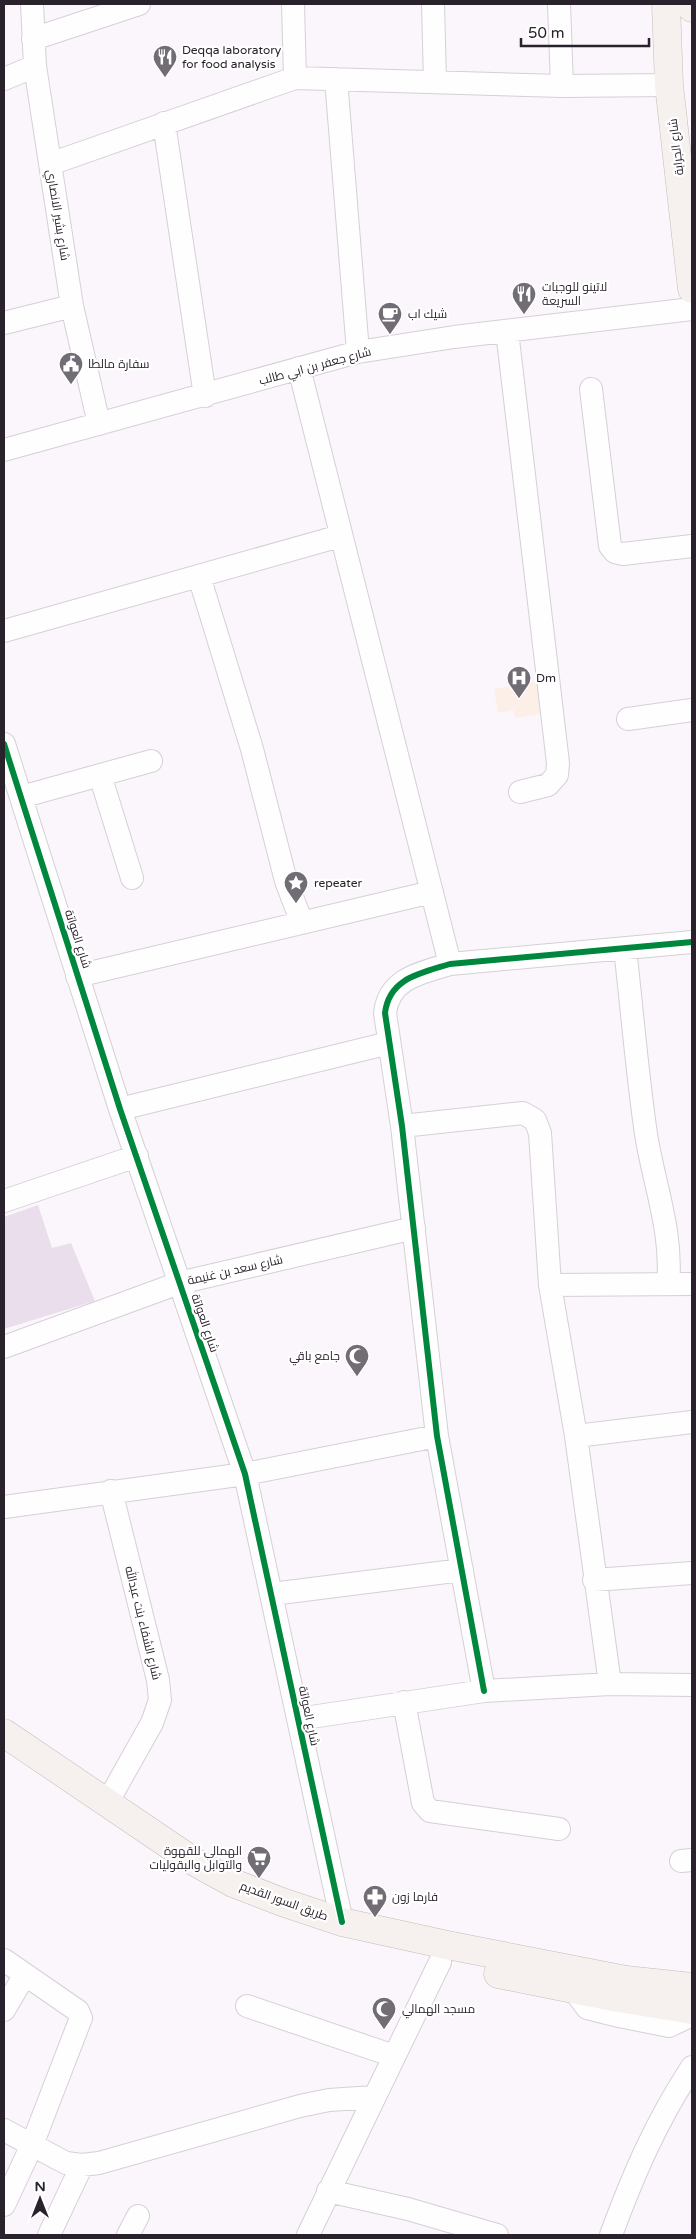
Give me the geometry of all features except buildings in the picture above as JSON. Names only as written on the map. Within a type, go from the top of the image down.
[{"type":"main road","name":"شارع الجرابة","points":[[666,4],[669,86],[692,289]]},
{"type":"main road","name":"طريق السور القديم","points":[[4,1733],[193,1861],[233,1883],[342,1922],[626,1980],[692,1987]]},
{"type":"main road","name":"طريق السور القديم","points":[[4,1756],[125,1834],[241,1901],[276,1917],[334,1938],[440,1962],[573,1989],[692,2010]]},
{"type":"street","name":"شارع بشير الانصاري","points":[[32,4],[35,66],[72,306],[100,424]]},
{"type":"street","points":[[33,39],[139,4]]},
{"type":"street","points":[[293,4],[295,78]]},
{"type":"street","points":[[433,4],[435,82]]},
{"type":"street","points":[[559,4],[562,86]]},
{"type":"street","points":[[4,79],[35,66]]},
{"type":"street","points":[[50,164],[295,78],[562,86],[669,86]]},
{"type":"street","points":[[336,79],[358,352]]},
{"type":"street","points":[[164,123],[205,396]]},
{"type":"street","points":[[4,323],[72,306]]},
{"type":"street","name":"شارع جعفر بن ابي طالب","points":[[4,450],[205,396],[358,352],[507,331],[692,309]]},
{"type":"street","points":[[507,331],[558,763],[557,775],[548,785],[520,792]]},
{"type":"street","points":[[298,368],[450,964]]},
{"type":"street","points":[[591,389],[610,546],[615,552],[623,554],[692,546]]},
{"type":"street","points":[[4,631],[340,536]]},
{"type":"street","points":[[199,576],[252,749],[286,880],[302,923]]},
{"type":"street","points":[[628,719],[692,710]]},
{"type":"street","name":"شارع العواتة","points":[[4,744],[120,1108],[245,1474],[342,1922]]},
{"type":"street","points":[[21,797],[151,761]]},
{"type":"street","points":[[100,775],[132,878]]},
{"type":"street","points":[[77,976],[432,892]]},
{"type":"street","points":[[484,1691],[437,1436],[402,1126],[385,1013],[387,1001],[394,988],[415,975],[450,964],[692,942]]},
{"type":"street","points":[[625,948],[647,1135],[671,1259],[668,1284]]},
{"type":"street","points":[[120,1108],[390,1043]]},
{"type":"street","points":[[402,1126],[523,1113],[535,1120],[540,1133],[550,1285],[576,1436],[594,1580],[610,1684]]},
{"type":"street","points":[[4,1201],[137,1156]]},
{"type":"street","name":"شارع سعد بن غنيمة","points":[[4,1346],[179,1283],[414,1228]]},
{"type":"street","points":[[550,1285],[692,1284]]},
{"type":"street","points":[[576,1436],[692,1422]]},
{"type":"street","points":[[4,1507],[245,1474],[437,1436]]},
{"type":"street","name":"شارع الشفاء بنت عبدالله","points":[[107,1803],[152,1723],[160,1700],[158,1680],[111,1491]]},
{"type":"street","points":[[272,1594],[462,1570]]},
{"type":"street","points":[[594,1580],[692,1572]]},
{"type":"street","points":[[298,1718],[484,1691],[610,1684],[692,1685]]},
{"type":"street","points":[[404,1702],[423,1803],[430,1811],[559,1829]]},
{"type":"street","points":[[4,1960],[24,1976],[78,2011],[81,2018],[32,2145],[4,2205]]},
{"type":"street","points":[[308,2235],[440,1962]]},
{"type":"street","points":[[4,2010],[24,1976]]},
{"type":"street","points":[[573,1989],[587,2008],[619,2016],[669,2026],[692,2015]]},
{"type":"street","points":[[247,2006],[394,2056]]},
{"type":"street","points":[[611,2235],[636,2168],[665,2109],[692,2067]]},
{"type":"street","points":[[4,2130],[66,2163],[82,2166],[99,2163],[300,2106],[329,2100],[374,2097]]},
{"type":"street","points":[[49,2235],[82,2166]]},
{"type":"street","points":[[328,2191],[408,2210],[497,2235]]},
{"type":"shaded area","name":"Dm","points":[[539,681],[545,713],[515,718],[513,710],[498,713],[494,689]]},
{"type":"shaded area","points":[[38,1205],[52,1248],[71,1243],[95,1301],[4,1329],[4,1217]]},
{"type":"cycle path","points":[[4,744],[120,1109],[245,1474],[342,1922]]},
{"type":"cycle path","points":[[484,1691],[437,1436],[402,1126],[385,1013],[388,1001],[400,984],[408,979],[450,964],[692,942]]},
{"type":"place","name":"Deqqa laboratory for food analysis","points":[[165,78]]},
{"type":"place","name":"لاتينو للوجبات السريعة","points":[[524,315]]},
{"type":"place","name":"شيك اب","points":[[390,335]]},
{"type":"place","name":"سفارة مالطا","points":[[71,385]]},
{"type":"place","name":"Dm","points":[[519,699]]},
{"type":"place","name":"repeater","points":[[296,904]]},
{"type":"place","name":"جامع باقي","points":[[357,1377]]},
{"type":"place","name":"الهمالي للقهوة والتوابل والبقوليات","points":[[259,1879]]},
{"type":"place","name":"فارما زون","points":[[375,1918]]},
{"type":"place","name":"مسجد الهمالي","points":[[384,2030]]}]
